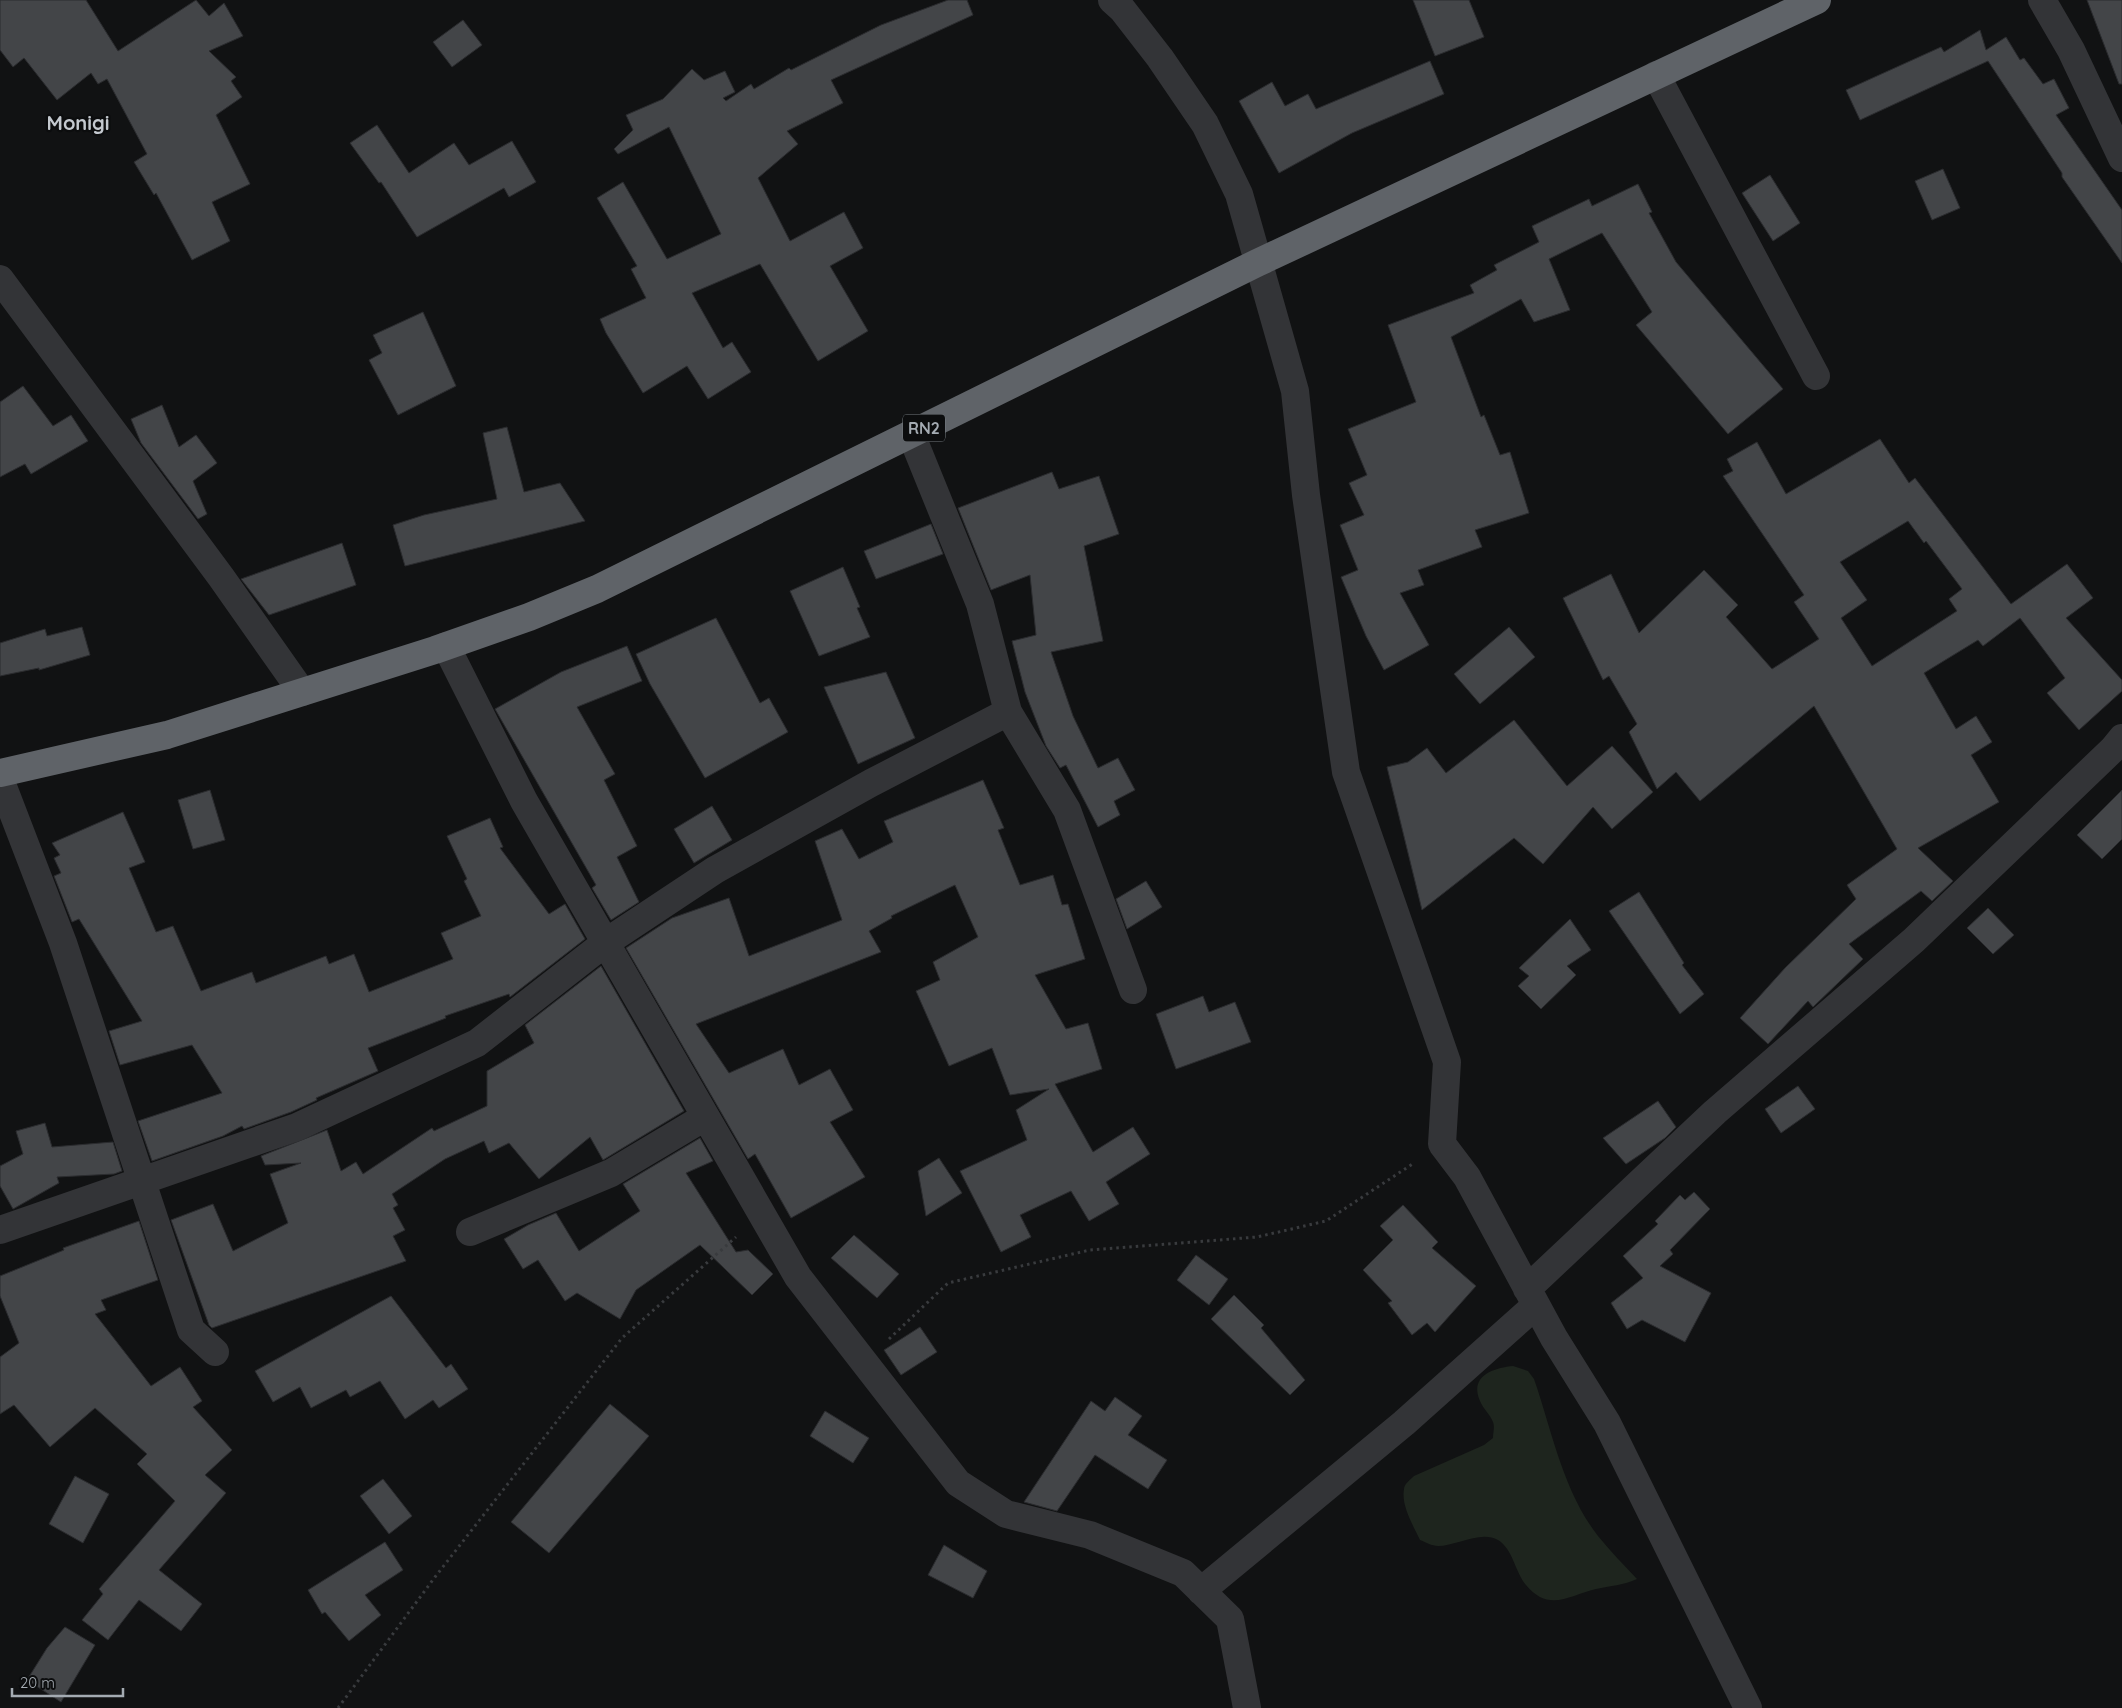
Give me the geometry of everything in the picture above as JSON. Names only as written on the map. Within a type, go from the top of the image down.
[{"type":"highway","name":"RN2","points":[[0,773],[167,735],[446,646],[597,590],[1257,263],[1818,0]]},
{"type":"street","points":[[1112,0],[1122,9],[1160,58],[1205,124],[1239,194],[1257,263],[1295,391],[1306,495],[1346,772],[1447,1062],[1442,1144],[1467,1178],[1531,1297],[1607,1423],[1748,1708]]},
{"type":"street","points":[[2042,0],[2071,50],[2122,158]]},
{"type":"street","points":[[1656,75],[1816,376]]},
{"type":"street","points":[[0,279],[221,577],[302,692]]},
{"type":"street","points":[[911,434],[980,604],[1008,712],[1067,810],[1133,990]]},
{"type":"street","points":[[446,646],[524,802],[798,1277],[958,1483],[1006,1514],[1090,1535],[1183,1573],[1230,1619],[1247,1708]]},
{"type":"street","points":[[0,1230],[297,1127],[478,1043],[605,943],[715,870],[871,783],[1008,712]]},
{"type":"street","points":[[1201,1591],[1404,1423],[1716,1112],[1914,940],[2113,750],[2122,738]]},
{"type":"street","points":[[0,779],[63,944],[191,1330],[215,1352]]},
{"type":"street","points":[[470,1232],[611,1173],[705,1117]]},
{"type":"path","points":[[865,1362],[948,1283],[1090,1250],[1257,1237],[1326,1221],[1442,1144]]},
{"type":"path","points":[[338,1708],[435,1577],[622,1338],[762,1214]]},
{"type":"shaded area","points":[[1513,1366],[1528,1371],[1534,1379],[1567,1480],[1586,1518],[1603,1542],[1637,1579],[1560,1600],[1551,1600],[1543,1598],[1526,1585],[1511,1555],[1498,1540],[1484,1537],[1438,1546],[1420,1540],[1404,1502],[1405,1485],[1414,1476],[1484,1445],[1493,1438],[1494,1424],[1480,1401],[1477,1392],[1478,1385],[1480,1379],[1491,1371]]},
{"type":"building","points":[[0,0],[86,0],[118,51],[196,0],[209,16],[224,3],[243,36],[209,51],[236,77],[231,81],[242,97],[216,115],[250,184],[212,202],[230,241],[192,260],[156,193],[154,195],[134,162],[147,154],[107,79],[98,84],[91,73],[57,100],[24,58],[13,67],[0,50]]},
{"type":"building","points":[[948,0],[967,0],[973,15],[831,80],[843,103],[787,131],[798,144],[758,178],[790,241],[844,212],[863,248],[830,266],[868,331],[818,361],[760,264],[692,293],[723,348],[732,342],[751,372],[708,399],[687,366],[643,393],[606,333],[600,319],[646,298],[631,269],[637,266],[597,198],[623,182],[667,259],[721,234],[669,127],[618,154],[614,149],[633,130],[626,115],[663,99],[692,69],[704,80],[725,71],[735,92],[723,98],[726,101],[751,84],[754,89],[789,68],[791,70],[881,25]]},
{"type":"building","points":[[1413,0],[1469,0],[1484,37],[1435,56]]},
{"type":"building","points":[[2087,0],[2122,0],[2122,84],[2119,84]]},
{"type":"building","points":[[463,20],[482,45],[452,67],[433,42]]},
{"type":"building","points":[[1980,30],[1986,50],[2006,37],[2020,60],[2024,58],[2043,84],[2054,79],[2069,108],[2056,115],[2122,210],[2122,263],[2062,177],[2062,173],[1988,61],[1860,120],[1846,90],[1941,47],[1944,52]]},
{"type":"building","points":[[1430,61],[1444,94],[1352,133],[1279,173],[1239,101],[1272,82],[1285,106],[1308,94],[1316,109]]},
{"type":"building","points":[[377,125],[409,173],[454,143],[469,165],[512,141],[536,182],[509,197],[504,188],[417,237],[381,182],[379,183],[350,143]]},
{"type":"building","points":[[1943,169],[1960,208],[1932,220],[1915,181]]},
{"type":"building","points":[[1770,175],[1800,223],[1773,241],[1742,193]]},
{"type":"building","points":[[1638,184],[1652,212],[1649,213],[1676,262],[1783,389],[1728,434],[1636,325],[1652,312],[1602,233],[1549,259],[1570,310],[1534,322],[1521,299],[1451,337],[1481,417],[1484,415],[1500,455],[1510,452],[1529,513],[1475,530],[1482,547],[1418,570],[1424,585],[1400,593],[1429,645],[1384,670],[1366,636],[1341,577],[1358,570],[1340,525],[1364,515],[1349,483],[1367,475],[1348,429],[1416,402],[1388,325],[1474,293],[1470,285],[1497,270],[1494,265],[1539,242],[1532,226],[1589,199],[1592,206]]},
{"type":"building","points":[[423,312],[456,386],[398,415],[369,360],[382,353],[373,335]]},
{"type":"building","points":[[23,386],[53,426],[71,415],[88,441],[31,474],[25,464],[0,477],[0,402]]},
{"type":"building","points":[[162,405],[179,447],[196,435],[217,463],[193,481],[207,514],[198,519],[141,443],[131,419]]},
{"type":"building","points":[[507,427],[524,492],[560,483],[585,521],[405,566],[393,525],[424,515],[497,499],[483,433]]},
{"type":"building","points":[[1880,439],[1909,483],[1915,478],[2011,604],[2067,564],[2093,598],[2066,618],[2122,680],[2122,691],[2079,730],[2047,693],[2065,678],[2020,618],[1983,646],[1978,640],[1924,673],[1956,729],[1976,716],[1992,742],[1971,755],[1999,802],[1918,848],[1953,881],[1932,901],[1921,891],[1849,944],[1863,959],[1813,1007],[1808,1001],[1768,1044],[1740,1018],[1785,968],[1856,899],[1847,885],[1897,849],[1814,706],[1700,801],[1676,772],[1657,789],[1629,732],[1637,724],[1609,676],[1603,680],[1563,598],[1611,574],[1639,633],[1704,570],[1738,605],[1726,617],[1772,669],[1819,639],[1794,602],[1804,595],[1723,476],[1733,471],[1727,459],[1757,442],[1786,494]],"holes":[[[1908,521],[1924,543],[1926,541],[1962,589],[1949,599],[1957,611],[1872,666],[1841,618],[1867,600],[1840,562]]]},
{"type":"building","points":[[1052,472],[1059,489],[1099,476],[1119,534],[1084,546],[1103,641],[1051,652],[1073,716],[1098,768],[1118,758],[1135,790],[1114,801],[1120,815],[1098,827],[1066,765],[1060,768],[1046,746],[1025,692],[1012,641],[1036,635],[1030,575],[991,590],[958,508]]},
{"type":"building","points":[[931,524],[943,554],[876,579],[864,551]]},
{"type":"building","points":[[342,543],[356,585],[269,615],[241,579]]},
{"type":"building","points":[[843,567],[860,607],[857,608],[870,637],[819,656],[790,591]]},
{"type":"building","points":[[716,618],[760,703],[769,698],[788,732],[705,778],[650,684],[636,654]]},
{"type":"building","points":[[82,627],[90,655],[39,670],[39,668],[0,676],[0,643],[45,629],[47,636]]},
{"type":"building","points":[[1509,627],[1535,657],[1480,704],[1454,674]]},
{"type":"building","points":[[627,646],[642,681],[577,707],[615,774],[604,780],[637,846],[617,857],[639,902],[611,920],[592,888],[596,885],[495,709],[561,672]]},
{"type":"building","points":[[886,672],[915,738],[858,764],[824,687]]},
{"type":"building","points":[[1514,720],[1567,786],[1612,746],[1653,792],[1612,829],[1593,807],[1543,864],[1514,838],[1422,910],[1387,767],[1408,762],[1427,748],[1446,773]]},
{"type":"building","points":[[983,780],[1004,828],[998,830],[1020,885],[1053,875],[1062,905],[1068,904],[1085,959],[1035,975],[1066,1029],[1088,1023],[1102,1069],[1055,1084],[1093,1152],[1133,1127],[1150,1154],[1106,1182],[1119,1204],[1089,1221],[1071,1191],[1020,1215],[1031,1237],[1001,1252],[960,1171],[1027,1140],[1016,1110],[1049,1089],[1010,1095],[992,1048],[949,1066],[916,991],[940,980],[933,962],[978,937],[955,885],[891,916],[892,918],[869,931],[881,952],[696,1024],[729,1073],[783,1049],[799,1085],[830,1069],[853,1110],[830,1122],[865,1177],[791,1218],[755,1154],[748,1159],[626,948],[672,918],[729,898],[749,956],[842,920],[815,841],[842,829],[859,859],[893,842],[884,821]]},
{"type":"building","points":[[210,790],[225,840],[193,849],[178,800]]},
{"type":"building","points":[[2122,790],[2122,839],[2102,859],[2077,835]]},
{"type":"building","points":[[712,806],[732,840],[694,863],[674,829]]},
{"type":"building","points":[[123,812],[145,862],[129,868],[156,932],[173,926],[201,991],[252,972],[256,983],[326,956],[329,964],[354,954],[369,992],[453,959],[441,933],[481,916],[464,881],[467,879],[447,836],[490,818],[503,847],[500,848],[549,914],[565,904],[585,939],[510,997],[509,994],[445,1016],[446,1018],[368,1048],[378,1071],[316,1098],[317,1100],[291,1112],[244,1129],[242,1126],[223,1136],[152,1161],[138,1121],[222,1093],[192,1045],[120,1065],[109,1031],[142,1021],[79,919],[72,922],[54,876],[61,873],[54,858],[60,855],[52,843]]},
{"type":"building","points":[[1146,881],[1162,907],[1127,929],[1116,899]]},
{"type":"building","points":[[1639,892],[1684,963],[1682,965],[1704,994],[1680,1014],[1609,911]]},
{"type":"building","points":[[1988,908],[2014,935],[1993,954],[1967,928]]},
{"type":"building","points":[[1570,919],[1591,950],[1567,966],[1576,975],[1541,1009],[1518,986],[1529,976],[1519,968]]},
{"type":"building","points":[[601,966],[684,1111],[603,1160],[590,1137],[539,1179],[509,1143],[489,1153],[484,1141],[445,1159],[392,1194],[398,1205],[393,1208],[405,1230],[393,1236],[406,1261],[212,1328],[209,1325],[171,1220],[213,1204],[233,1251],[288,1223],[270,1174],[301,1163],[265,1165],[261,1156],[327,1130],[341,1171],[356,1162],[363,1174],[432,1128],[434,1131],[487,1106],[487,1071],[534,1043],[525,1025]]},
{"type":"building","points":[[1203,996],[1209,1012],[1235,1002],[1251,1042],[1176,1069],[1156,1014]]},
{"type":"building","points":[[1798,1086],[1815,1109],[1781,1133],[1765,1109]]},
{"type":"building","points":[[1658,1101],[1676,1127],[1665,1138],[1626,1164],[1603,1138]]},
{"type":"building","points":[[45,1123],[52,1147],[113,1142],[122,1171],[114,1174],[57,1177],[59,1183],[13,1209],[0,1186],[0,1166],[23,1154],[16,1131]]},
{"type":"building","points":[[700,1138],[713,1161],[686,1173],[736,1252],[748,1250],[773,1274],[752,1295],[700,1245],[636,1290],[620,1319],[577,1293],[565,1301],[538,1260],[523,1269],[504,1239],[528,1225],[556,1213],[579,1251],[640,1211],[623,1184]]},
{"type":"building","points":[[939,1158],[962,1193],[926,1216],[918,1171]]},
{"type":"building","points":[[1694,1192],[1710,1209],[1670,1250],[1673,1254],[1660,1266],[1711,1293],[1685,1342],[1642,1320],[1627,1329],[1611,1303],[1643,1278],[1623,1256],[1658,1224],[1655,1221],[1680,1195],[1685,1200]]},
{"type":"building","points":[[1403,1205],[1438,1242],[1432,1248],[1476,1286],[1435,1332],[1427,1323],[1412,1335],[1388,1303],[1392,1301],[1363,1270],[1393,1240],[1380,1226]]},
{"type":"building","points":[[139,1221],[158,1280],[101,1300],[106,1310],[95,1314],[151,1386],[180,1367],[202,1401],[193,1407],[232,1450],[205,1475],[226,1493],[159,1570],[202,1604],[181,1631],[139,1600],[108,1640],[82,1620],[103,1594],[99,1589],[175,1501],[137,1464],[147,1454],[95,1408],[50,1447],[14,1405],[0,1414],[0,1357],[19,1343],[0,1296],[0,1276],[64,1250],[63,1248]]},
{"type":"building","points":[[854,1235],[899,1274],[877,1298],[831,1258]]},
{"type":"building","points":[[1196,1255],[1228,1279],[1209,1305],[1177,1280]]},
{"type":"building","points":[[1234,1295],[1264,1325],[1261,1328],[1305,1380],[1290,1395],[1211,1319]]},
{"type":"building","points":[[391,1296],[446,1368],[451,1364],[468,1389],[439,1408],[433,1400],[405,1419],[380,1381],[350,1397],[346,1390],[311,1408],[300,1387],[273,1402],[255,1371]]},
{"type":"building","points":[[920,1327],[937,1352],[901,1375],[884,1350]]},
{"type":"building","points":[[1115,1397],[1142,1416],[1128,1435],[1167,1460],[1148,1489],[1095,1455],[1057,1511],[1024,1502],[1091,1401],[1105,1411]]},
{"type":"building","points":[[610,1404],[649,1436],[549,1553],[511,1522]]},
{"type":"building","points":[[825,1411],[869,1438],[853,1463],[810,1436]]},
{"type":"building","points":[[75,1476],[109,1494],[83,1543],[49,1524]]},
{"type":"building","points":[[383,1479],[412,1516],[389,1534],[360,1496]]},
{"type":"building","points":[[385,1542],[403,1570],[365,1595],[381,1615],[349,1641],[325,1612],[322,1614],[308,1590]]},
{"type":"building","points":[[944,1545],[987,1571],[973,1598],[928,1575]]},
{"type":"building","points":[[65,1627],[95,1645],[61,1702],[27,1680],[47,1648]]},
{"type":"district","name":"Monigi","points":[[78,122]]}]
